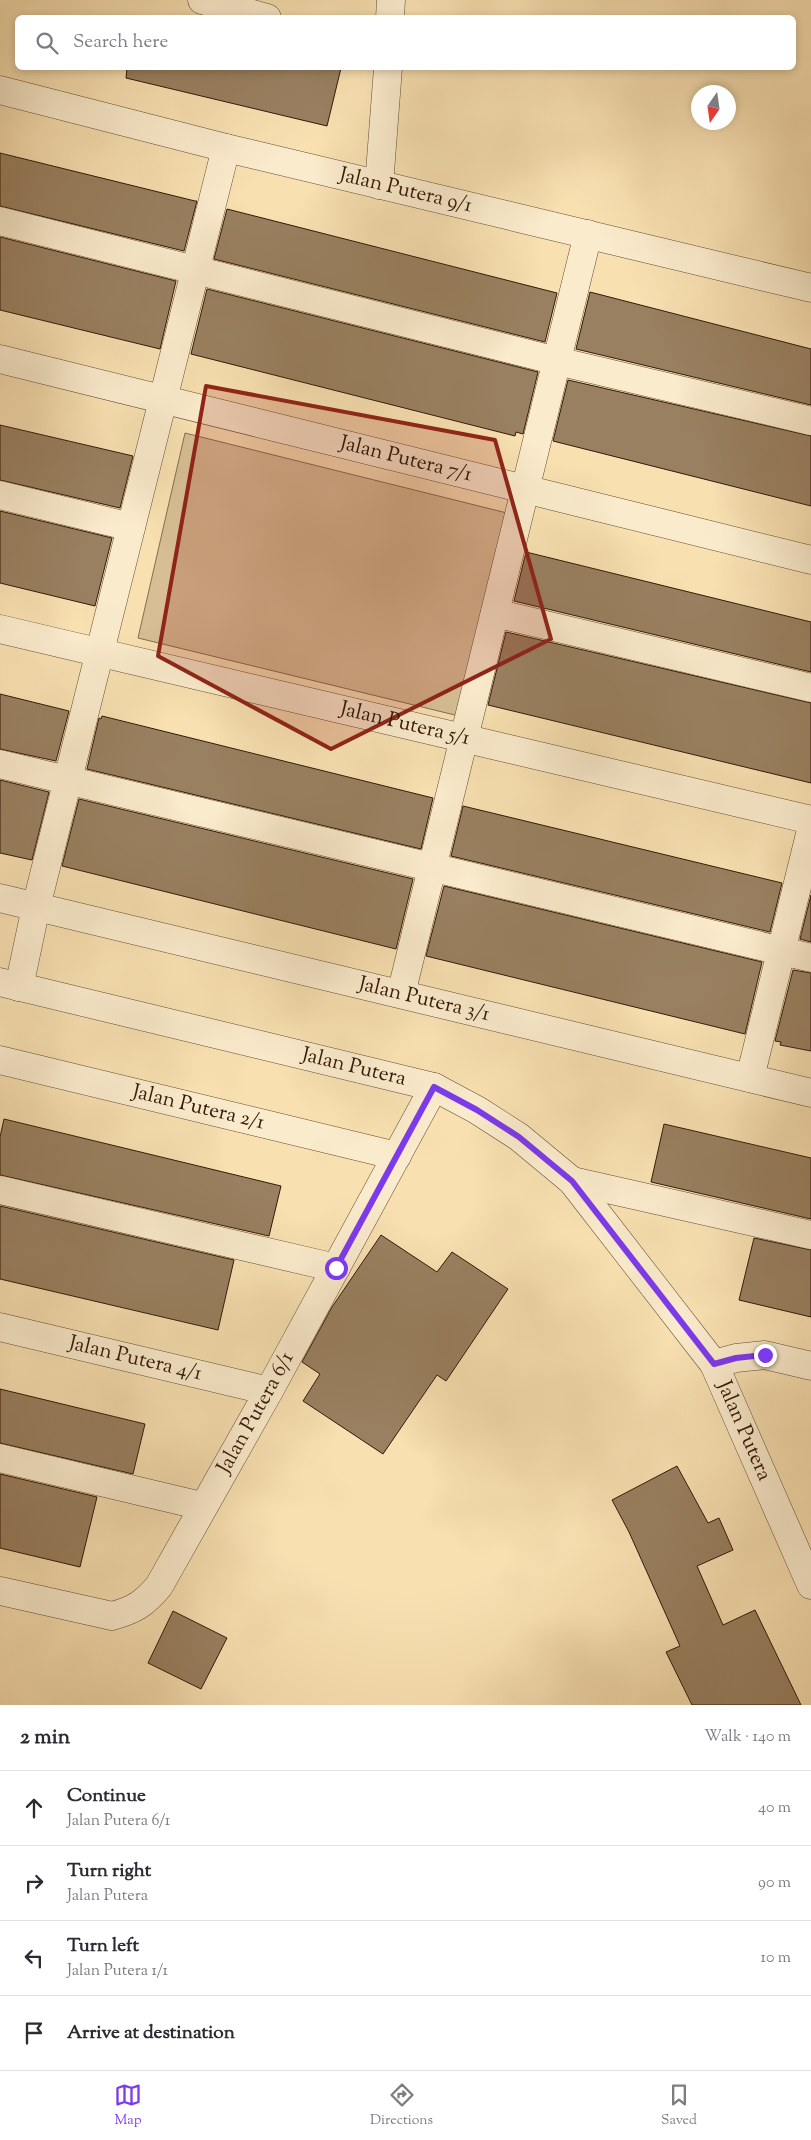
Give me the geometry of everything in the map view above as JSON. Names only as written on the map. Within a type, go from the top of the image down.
[{"type":"street","points":[[202,0],[256,15]]},
{"type":"street","points":[[390,15],[391,0]]},
{"type":"street","points":[[379,185],[388,70]]},
{"type":"street","name":"Jalan Putera 9/1","points":[[0,90],[226,148],[811,288]]},
{"type":"street","points":[[10,985],[36,907],[226,148]]},
{"type":"street","points":[[0,221],[557,360],[811,421]]},
{"type":"street","points":[[401,994],[588,234]]},
{"type":"street","name":"Jalan Putera 7/1","points":[[0,359],[163,401],[811,560]]},
{"type":"street","points":[[0,495],[132,527]]},
{"type":"street","points":[[495,613],[811,688]]},
{"type":"street","name":"Jalan Putera 5/1","points":[[0,629],[811,820]]},
{"type":"street","points":[[0,764],[811,958]]},
{"type":"street","points":[[750,1078],[811,830]]},
{"type":"street","name":"Jalan Putera 3/1","points":[[0,898],[811,1093]]},
{"type":"street","name":"Jalan Putera","points":[[10,985],[434,1087],[477,1110],[519,1137],[572,1181],[714,1364],[811,1585]]},
{"type":"street","name":"Jalan Putera 2/1","points":[[2,1068],[397,1156]]},
{"type":"street","name":"Jalan Putera 6/1","points":[[0,1591],[112,1616],[127,1612],[145,1602],[159,1586],[202,1506],[269,1391],[434,1087]]},
{"type":"street","points":[[572,1181],[811,1235]]},
{"type":"street","points":[[0,1190],[336,1268]]},
{"type":"street","name":"Jalan Putera 4/1","points":[[0,1327],[269,1391]]},
{"type":"street","points":[[714,1364],[736,1358],[765,1355],[811,1366]]},
{"type":"street","points":[[0,1458],[202,1506]]},
{"type":"highlighted area","points":[[206,386],[495,440],[551,639],[331,749],[158,656]]},
{"type":"shaded area","points":[[185,433],[507,513],[459,716],[138,638]]},
{"type":"building","points":[[127,70],[341,70],[327,126],[126,78]]},
{"type":"building","points":[[0,153],[197,201],[184,251],[0,206]]},
{"type":"building","points":[[227,209],[557,293],[545,342],[214,259]]},
{"type":"building","points":[[0,237],[176,281],[160,349],[0,310]]},
{"type":"building","points":[[207,289],[538,372],[523,434],[516,432],[515,436],[191,354]]},
{"type":"building","points":[[590,292],[811,349],[811,405],[576,349]]},
{"type":"building","points":[[568,380],[811,436],[811,506],[553,441]]},
{"type":"building","points":[[0,425],[133,456],[120,508],[0,480]]},
{"type":"building","points":[[0,511],[112,538],[95,606],[0,583]]},
{"type":"building","points":[[526,552],[811,622],[811,672],[514,601]]},
{"type":"building","points":[[506,632],[811,703],[811,783],[488,705]]},
{"type":"building","points":[[0,694],[69,711],[56,761],[0,749]]},
{"type":"building","points":[[102,716],[433,798],[421,849],[87,769],[99,718],[101,719]]},
{"type":"building","points":[[0,780],[49,792],[32,860],[0,853]]},
{"type":"building","points":[[79,799],[413,879],[396,949],[62,866]]},
{"type":"building","points":[[463,806],[782,883],[770,932],[451,856]]},
{"type":"building","points":[[444,886],[762,962],[745,1034],[426,956]]},
{"type":"building","points":[[811,895],[811,942],[800,939]]},
{"type":"building","points":[[793,970],[811,973],[811,1051],[780,1045],[781,1042],[775,1041]]},
{"type":"building","points":[[4,1119],[281,1186],[269,1236],[0,1175],[0,1137]]},
{"type":"building","points":[[664,1124],[811,1158],[811,1219],[651,1182]]},
{"type":"building","points":[[0,1206],[234,1260],[218,1330],[0,1279]]},
{"type":"building","points":[[381,1235],[437,1272],[452,1252],[508,1289],[446,1381],[437,1375],[383,1454],[303,1401],[320,1374],[302,1362],[332,1307]]},
{"type":"building","points":[[754,1238],[811,1250],[811,1317],[739,1300]]},
{"type":"building","points":[[0,1389],[145,1424],[133,1474],[0,1443]]},
{"type":"building","points":[[677,1466],[708,1523],[719,1518],[733,1550],[697,1566],[723,1625],[755,1610],[801,1705],[692,1705],[666,1652],[680,1646],[629,1532],[612,1500]]},
{"type":"building","points":[[0,1474],[97,1497],[80,1567],[0,1548]]},
{"type":"building","points":[[173,1611],[227,1638],[201,1689],[148,1663]]},
{"type":"route","points":[[336,1268],[434,1087],[477,1110],[519,1137],[572,1181],[714,1364],[736,1358],[765,1355]]}]
